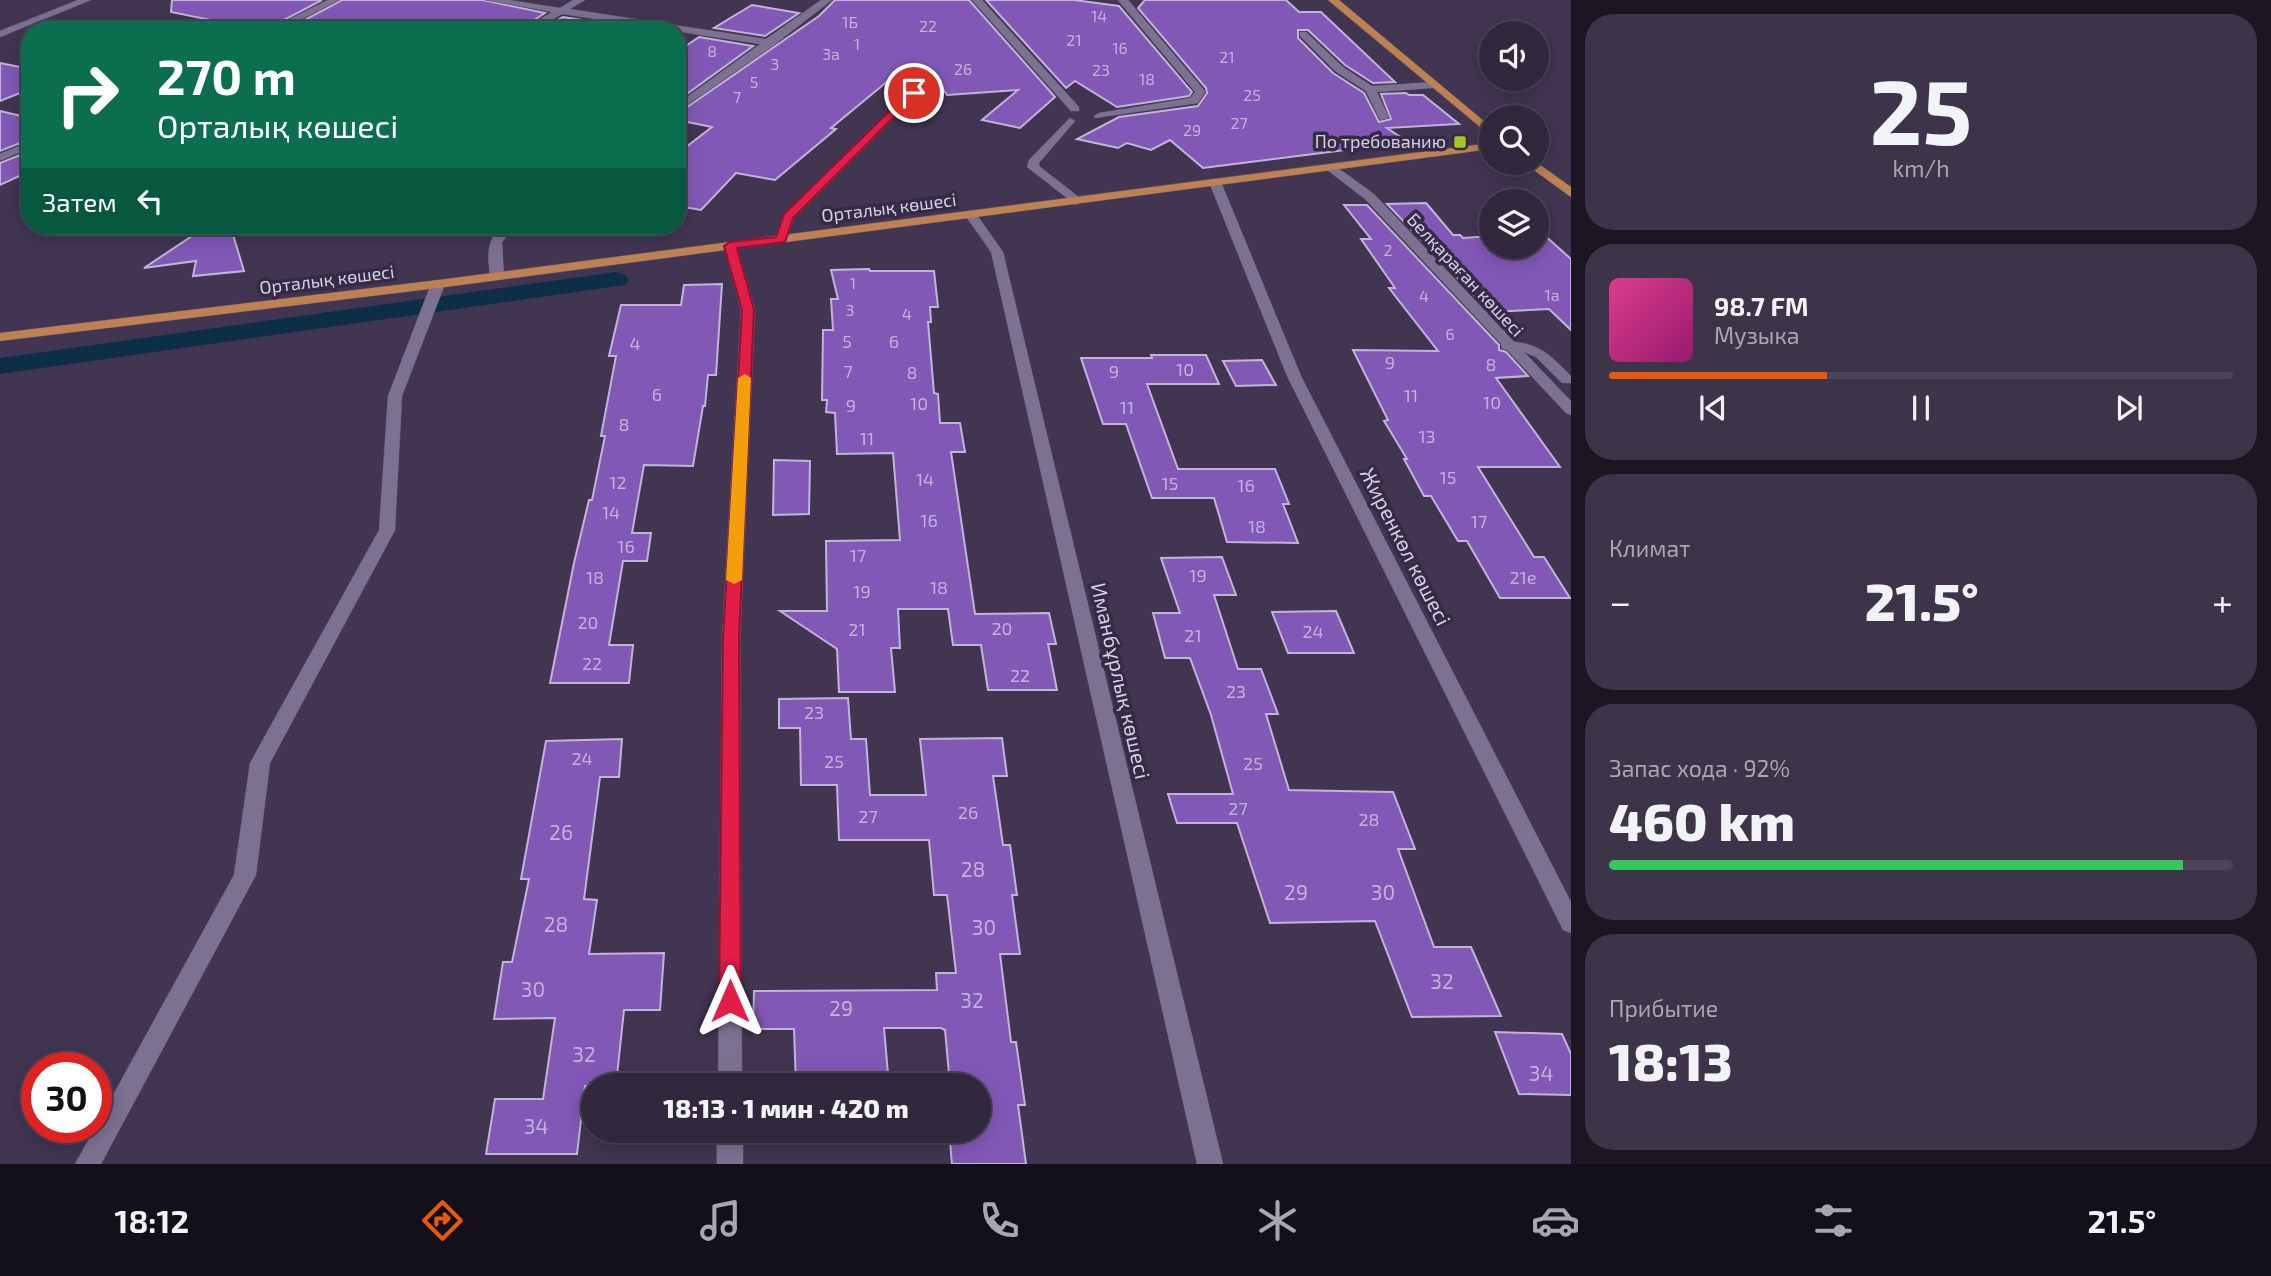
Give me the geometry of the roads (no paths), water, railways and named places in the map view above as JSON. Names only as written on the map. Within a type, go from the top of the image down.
[{"type":"main road","points":[[1333,0],[1479,123]]},
{"type":"main road","name":"Орталық көшесі","points":[[0,337],[438,284],[1479,148]]},
{"type":"main road","points":[[1546,175],[1571,193]]},
{"type":"street","points":[[33,21],[86,0]]},
{"type":"street","points":[[291,21],[335,0]]},
{"type":"street","points":[[491,0],[631,21]]},
{"type":"street","points":[[542,21],[580,0]]},
{"type":"street","points":[[686,103],[827,0]]},
{"type":"street","points":[[977,0],[1083,118]]},
{"type":"street","points":[[1076,201],[1033,167],[1033,162],[1083,118],[1194,101],[1200,92],[1123,0]]},
{"type":"street","points":[[0,34],[21,26]]},
{"type":"street","points":[[686,30],[771,43]]},
{"type":"street","points":[[1303,34],[1339,69],[1370,89],[1384,118]]},
{"type":"street","points":[[1370,89],[1433,85]]},
{"type":"street","points":[[781,239],[788,216],[914,93]]},
{"type":"street","points":[[0,158],[21,148]]},
{"type":"street","name":"Белқараған көшесі","points":[[1330,167],[1370,197],[1571,410]]},
{"type":"street","name":"Жиренкөл көшесі","points":[[1215,183],[1294,376],[1571,924]]},
{"type":"street","name":"Иманбұрлық көшесі","points":[[971,215],[997,252],[1209,1164]]},
{"type":"street","points":[[497,235],[494,241],[497,276]]},
{"type":"street","points":[[730,246],[748,310],[731,638],[730,1073]]},
{"type":"street","points":[[88,1164],[245,874],[260,763],[387,530],[395,396],[438,284]]},
{"type":"street","points":[[1507,345],[1526,346],[1537,350],[1567,380]]},
{"type":"street","points":[[730,1143],[730,1164]]},
{"type":"waterway","points":[[0,366],[616,280]]},
{"type":"place","name":"По требованию","points":[[1460,142]]}]
